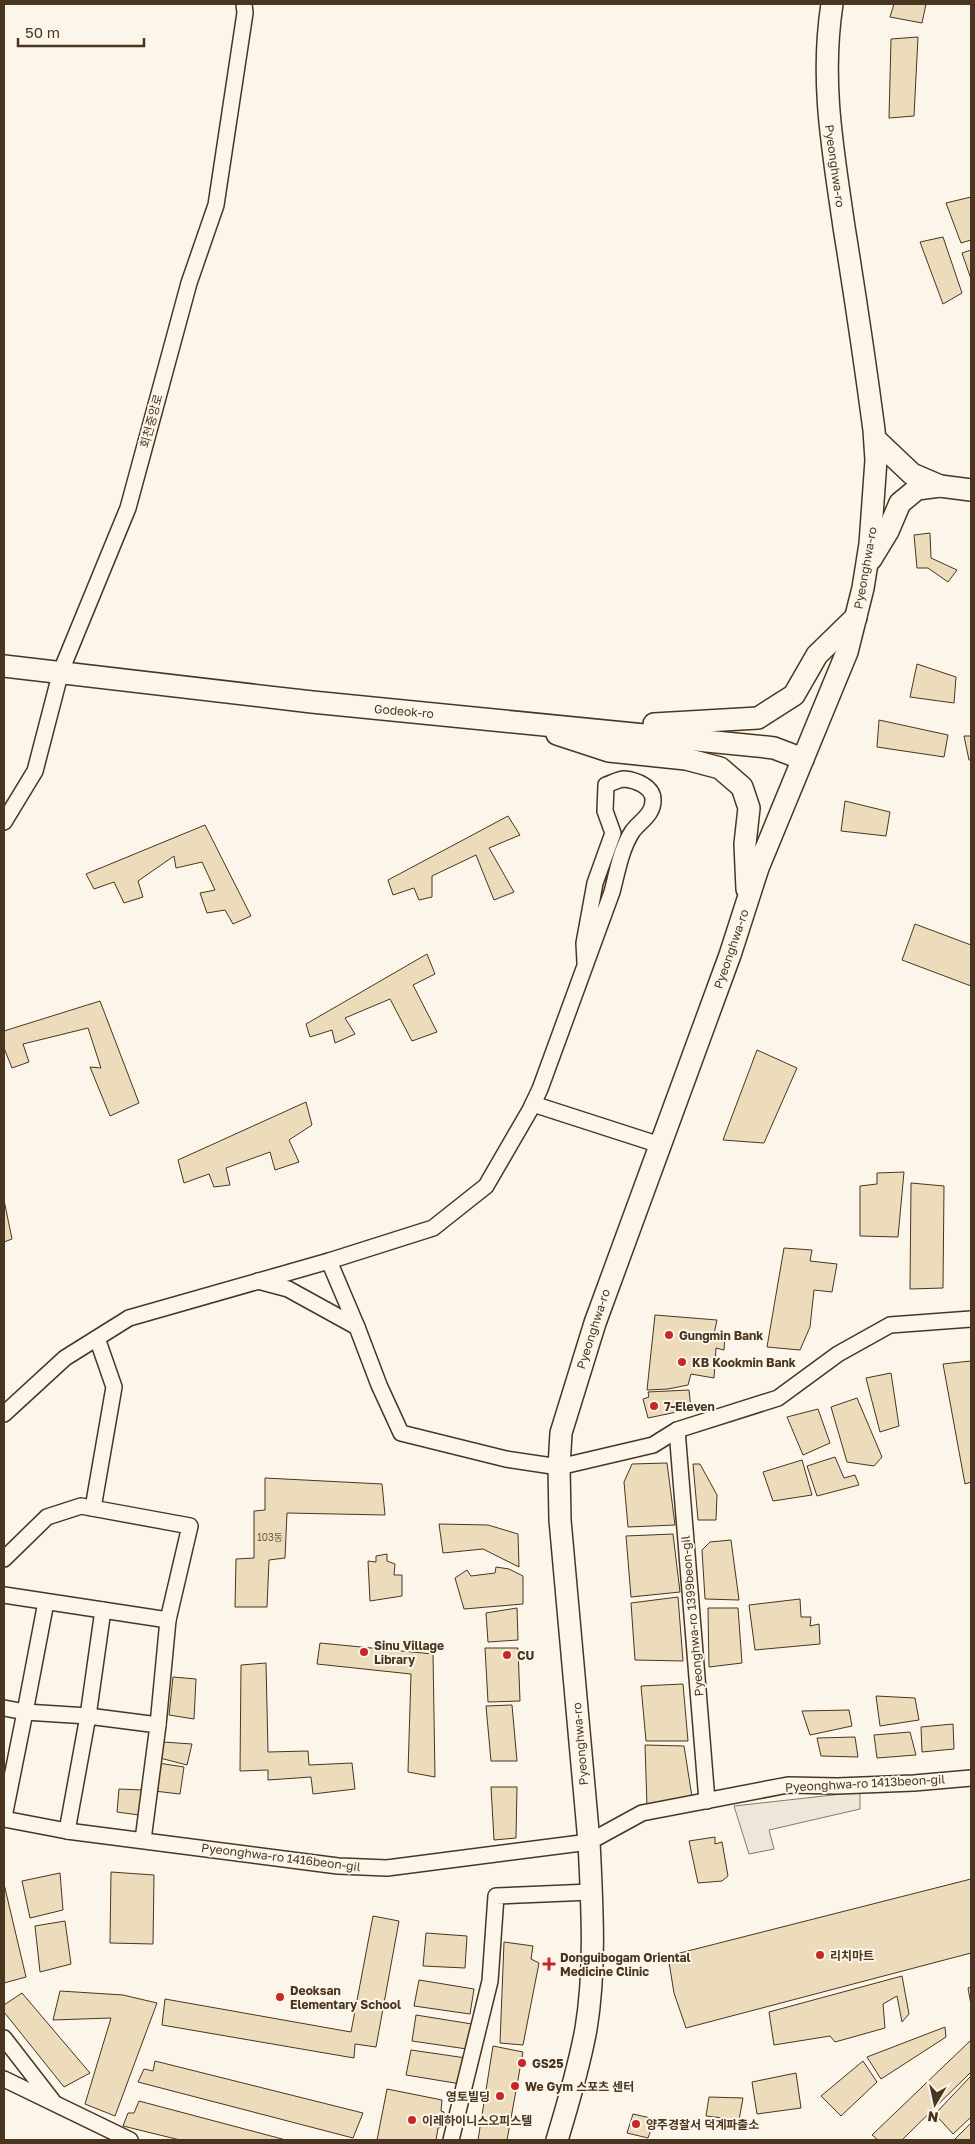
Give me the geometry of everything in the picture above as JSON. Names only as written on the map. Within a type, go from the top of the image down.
[{"type":"main road","name":"Pyeonghwa-ro","points":[[556,2140],[574,2086],[586,2028],[591,1978],[589,1842],[566,1588],[559,1467],[561,1434],[573,1390],[610,1277],[660,1145],[758,868],[847,652],[867,566],[873,518],[876,460],[875,439],[831,144],[826,85],[828,27],[832,4]]},
{"type":"main road","points":[[875,439],[912,474],[940,486]]},
{"type":"main road","points":[[867,566],[888,531],[900,503],[917,489],[940,486],[971,490]]},
{"type":"main road","points":[[580,728],[758,718],[794,695],[817,655],[856,617]]},
{"type":"main road","name":"Godeok-ro","points":[[4,666],[312,702],[774,748],[803,759]]},
{"type":"main road","points":[[516,722],[609,751],[686,759],[720,768],[742,787],[749,808],[745,844],[747,901]]},
{"type":"street","name":"회천중앙로","points":[[4,822],[35,772],[61,672],[128,508],[188,283],[216,206],[245,13],[244,4]]},
{"type":"street","points":[[4,1414],[65,1358],[130,1318],[329,1261],[433,1228],[486,1186],[533,1104],[612,892],[620,860],[632,833],[649,814],[654,800],[650,791],[639,782],[623,779],[606,785],[605,811],[613,833],[595,883],[584,943],[585,962]]},
{"type":"street","points":[[533,1104],[660,1145]]},
{"type":"street","points":[[329,1261],[358,1327],[379,1385],[401,1433],[506,1459],[559,1467],[653,1445],[677,1430],[778,1398],[838,1354],[890,1325],[971,1319]]},
{"type":"street","points":[[257,1281],[288,1289],[358,1327]]},
{"type":"street","points":[[93,1508],[114,1388],[97,1338]]},
{"type":"street","name":"Pyeonghwa-ro 1399beon-gil","points":[[677,1430],[707,1801]]},
{"type":"street","points":[[4,1559],[47,1517],[82,1506],[190,1526],[168,1620],[158,1725],[142,1840]]},
{"type":"street","points":[[4,1595],[168,1620]]},
{"type":"street","points":[[4,1818],[46,1602]]},
{"type":"street","points":[[67,1831],[88,1716],[103,1610]]},
{"type":"street","points":[[4,1708],[25,1712],[88,1716],[158,1725]]},
{"type":"street","name":"Pyeonghwa-ro 1413beon-gil","points":[[589,1842],[642,1813],[788,1785],[838,1786],[914,1783],[971,1778]]},
{"type":"street","name":"Pyeonghwa-ro 1416beon-gil","points":[[4,1818],[67,1831],[338,1866],[387,1868],[589,1842]]},
{"type":"street","points":[[451,2140],[490,1981],[496,1896],[591,1892]]},
{"type":"street","points":[[4,2038],[55,2103]]},
{"type":"street","points":[[4,2079],[130,2140]]},
{"type":"shaded area","points":[[860,1792],[860,1809],[769,1830],[774,1849],[749,1854],[734,1806]]},
{"type":"building","points":[[894,4],[926,4],[922,23],[890,17]]},
{"type":"building","points":[[918,37],[914,116],[889,118],[891,39]]},
{"type":"building","points":[[971,197],[971,240],[961,243],[946,203]]},
{"type":"building","points":[[943,237],[962,293],[943,304],[920,242]]},
{"type":"building","points":[[971,250],[971,279],[962,253]]},
{"type":"building","points":[[930,533],[931,558],[957,570],[948,582],[928,568],[917,568],[914,535]]},
{"type":"building","points":[[917,664],[956,677],[954,703],[910,697]]},
{"type":"building","points":[[879,720],[948,735],[944,757],[877,747]]},
{"type":"building","points":[[964,736],[971,736],[971,760],[969,760]]},
{"type":"building","points":[[845,801],[890,812],[886,836],[841,831]]},
{"type":"building","points":[[508,816],[520,835],[489,848],[514,892],[494,900],[476,855],[432,876],[432,897],[419,900],[414,888],[393,895],[388,880]]},
{"type":"building","points":[[205,825],[251,916],[233,924],[225,910],[207,913],[200,893],[215,890],[202,862],[176,868],[174,856],[138,881],[143,897],[124,903],[114,882],[94,889],[86,874]]},
{"type":"building","points":[[915,924],[971,945],[971,986],[902,960]]},
{"type":"building","points":[[427,954],[435,974],[413,985],[437,1032],[412,1041],[390,999],[345,1018],[355,1034],[335,1043],[332,1030],[310,1037],[306,1024]]},
{"type":"building","points":[[100,1001],[139,1103],[110,1116],[90,1067],[101,1068],[88,1028],[23,1044],[29,1062],[12,1068],[4,1048],[4,1031]]},
{"type":"building","points":[[757,1050],[797,1068],[764,1143],[723,1140]]},
{"type":"building","points":[[306,1102],[312,1125],[289,1140],[299,1162],[275,1170],[270,1152],[226,1168],[230,1185],[214,1187],[209,1174],[184,1183],[178,1160]]},
{"type":"building","points":[[904,1172],[898,1237],[860,1236],[860,1186],[877,1184],[877,1173]]},
{"type":"building","points":[[911,1183],[944,1186],[943,1288],[910,1289]]},
{"type":"building","points":[[4,1200],[12,1239],[4,1242]]},
{"type":"building","points":[[784,1248],[812,1250],[810,1261],[837,1264],[832,1292],[814,1290],[810,1327],[800,1350],[767,1347]]},
{"type":"building","name":"KB Kookmin Bank","points":[[655,1315],[717,1320],[714,1334],[725,1334],[724,1350],[716,1348],[714,1378],[691,1374],[688,1385],[668,1389],[647,1390]]},
{"type":"building","points":[[971,1361],[971,1482],[965,1484],[943,1364]]},
{"type":"building","points":[[891,1373],[899,1426],[880,1432],[866,1378]]},
{"type":"building","points":[[689,1390],[691,1409],[648,1418],[643,1399],[649,1397],[648,1392]]},
{"type":"building","points":[[857,1398],[882,1457],[874,1466],[847,1462],[831,1407]]},
{"type":"building","points":[[818,1409],[830,1443],[803,1455],[787,1417]]},
{"type":"building","points":[[835,1457],[844,1478],[855,1475],[859,1485],[817,1496],[807,1466]]},
{"type":"building","points":[[802,1460],[812,1495],[773,1501],[763,1472]]},
{"type":"building","points":[[667,1463],[675,1525],[628,1527],[624,1482],[632,1464]]},
{"type":"building","points":[[693,1464],[700,1464],[717,1495],[716,1520],[698,1520]]},
{"type":"building","points":[[265,1478],[382,1484],[385,1515],[287,1513],[285,1558],[269,1560],[267,1607],[235,1607],[236,1559],[254,1558],[254,1511],[265,1510]]},
{"type":"building","points":[[439,1524],[488,1525],[518,1534],[519,1567],[483,1549],[443,1553]]},
{"type":"building","points":[[673,1534],[680,1592],[631,1597],[626,1536]]},
{"type":"building","points":[[731,1540],[739,1600],[705,1599],[702,1550],[710,1542]]},
{"type":"building","points":[[387,1554],[387,1561],[395,1564],[394,1575],[402,1575],[402,1596],[370,1601],[368,1561],[376,1562],[376,1556]]},
{"type":"building","points":[[496,1567],[509,1569],[523,1576],[523,1604],[464,1609],[455,1578],[467,1570],[471,1576],[495,1573]]},
{"type":"building","points":[[678,1597],[683,1661],[635,1660],[631,1603]]},
{"type":"building","points":[[800,1599],[801,1617],[811,1617],[810,1626],[819,1624],[820,1644],[755,1650],[749,1605]]},
{"type":"building","points":[[517,1608],[518,1640],[488,1642],[486,1613]]},
{"type":"building","points":[[708,1608],[738,1608],[742,1663],[709,1667]]},
{"type":"building","points":[[320,1643],[433,1654],[435,1777],[408,1772],[411,1674],[317,1664]]},
{"type":"building","points":[[485,1648],[518,1648],[520,1701],[488,1702]]},
{"type":"building","points":[[266,1663],[268,1752],[308,1751],[309,1765],[352,1763],[355,1789],[313,1794],[311,1777],[268,1780],[268,1770],[240,1771],[241,1665]]},
{"type":"building","points":[[173,1677],[196,1679],[194,1719],[169,1715]]},
{"type":"building","points":[[683,1684],[688,1741],[646,1741],[641,1686]]},
{"type":"building","points":[[876,1696],[915,1698],[919,1720],[880,1726]]},
{"type":"building","points":[[512,1705],[517,1761],[491,1761],[486,1706]]},
{"type":"building","points":[[849,1710],[852,1726],[810,1735],[802,1711]]},
{"type":"building","points":[[953,1724],[954,1749],[922,1752],[921,1727]]},
{"type":"building","points":[[910,1732],[916,1755],[877,1758],[874,1735]]},
{"type":"building","points":[[855,1737],[858,1757],[821,1756],[817,1738]]},
{"type":"building","points":[[163,1742],[192,1744],[187,1765],[160,1758]]},
{"type":"building","points":[[645,1745],[684,1746],[692,1797],[647,1806]]},
{"type":"building","points":[[158,1763],[184,1767],[180,1794],[154,1791]]},
{"type":"building","points":[[491,1787],[517,1787],[516,1838],[494,1840]]},
{"type":"building","points":[[119,1789],[142,1790],[139,1815],[117,1812]]},
{"type":"building","points":[[715,1837],[715,1844],[722,1842],[728,1876],[722,1881],[698,1883],[689,1841]]},
{"type":"building","points":[[111,1872],[154,1875],[153,1944],[110,1943]]},
{"type":"building","points":[[60,1873],[63,1910],[30,1918],[22,1881]]},
{"type":"building","name":"리치마트","points":[[971,1879],[971,1953],[686,2028],[674,1993],[668,1956]]},
{"type":"building","points":[[4,1884],[26,1977],[4,1983]]},
{"type":"building","points":[[373,1916],[399,1921],[376,2047],[355,2044],[354,2058],[162,2025],[165,1999],[351,2032]]},
{"type":"building","points":[[65,1921],[71,1964],[40,1972],[35,1926]]},
{"type":"building","points":[[426,1933],[467,1936],[465,1968],[423,1966]]},
{"type":"building","points":[[504,1942],[533,1946],[531,1959],[539,1963],[523,2045],[500,2043]]},
{"type":"building","points":[[902,1976],[909,2014],[902,2022],[897,1996],[883,2004],[885,2028],[835,2042],[830,2036],[774,2045],[769,2012]]},
{"type":"building","points":[[419,1980],[474,1989],[470,2014],[414,2006]]},
{"type":"building","points":[[971,1987],[971,2005],[968,1988]]},
{"type":"building","points":[[60,1991],[123,1995],[157,2003],[115,2116],[85,2104],[111,2018],[53,2020]]},
{"type":"building","points":[[22,1993],[90,2073],[64,2087],[4,2012],[4,2005]]},
{"type":"building","points":[[416,2015],[472,2024],[467,2049],[412,2041]]},
{"type":"building","points":[[945,2027],[946,2037],[881,2079],[867,2057]]},
{"type":"building","points":[[971,2040],[971,2072],[902,2140],[878,2140],[872,2135]]},
{"type":"building","name":"영토빌딩","points":[[493,2046],[523,2052],[507,2140],[478,2140]]},
{"type":"building","points":[[411,2050],[466,2058],[461,2084],[406,2075]]},
{"type":"building","points":[[155,2061],[363,2113],[353,2138],[138,2082],[144,2069],[153,2071]]},
{"type":"building","points":[[863,2061],[877,2082],[841,2116],[821,2096]]},
{"type":"building","points":[[796,2073],[801,2108],[757,2114],[752,2082]]},
{"type":"building","points":[[971,2076],[971,2117],[953,2134],[935,2114]]},
{"type":"building","name":"이레하이니스오피스텔","points":[[387,2089],[442,2100],[441,2111],[444,2112],[442,2127],[438,2128],[436,2140],[377,2140]]},
{"type":"building","points":[[709,2097],[743,2098],[739,2120],[706,2116]]},
{"type":"building","points":[[139,2101],[286,2140],[180,2140],[123,2126],[128,2113],[134,2113]]},
{"type":"building","points":[[633,2114],[655,2119],[648,2138],[627,2133]]},
{"type":"building","points":[[971,2123],[971,2140],[956,2140],[955,2139]]},
{"type":"place","name":"Gungmin Bank","points":[[669,1335]]},
{"type":"place","name":"KB Kookmin Bank","points":[[682,1362]]},
{"type":"place","name":"7-Eleven","points":[[654,1406]]},
{"type":"place","name":"Sinu Village Library","points":[[364,1652]]},
{"type":"place","name":"CU","points":[[507,1655]]},
{"type":"place","name":"리치마트","points":[[820,1955]]},
{"type":"place","name":"Donguibogam Oriental Medicine Clinic","points":[[549,1964]]},
{"type":"place","name":"Deoksan Elementary School","points":[[280,1997]]},
{"type":"place","name":"GS25","points":[[522,2063]]},
{"type":"place","name":"We Gym 스포츠 센터","points":[[515,2086]]},
{"type":"place","name":"영토빌딩","points":[[500,2096]]},
{"type":"place","name":"이레하이니스오피스텔","points":[[412,2120]]},
{"type":"place","name":"양주경찰서 덕계파출소","points":[[636,2124]]}]
